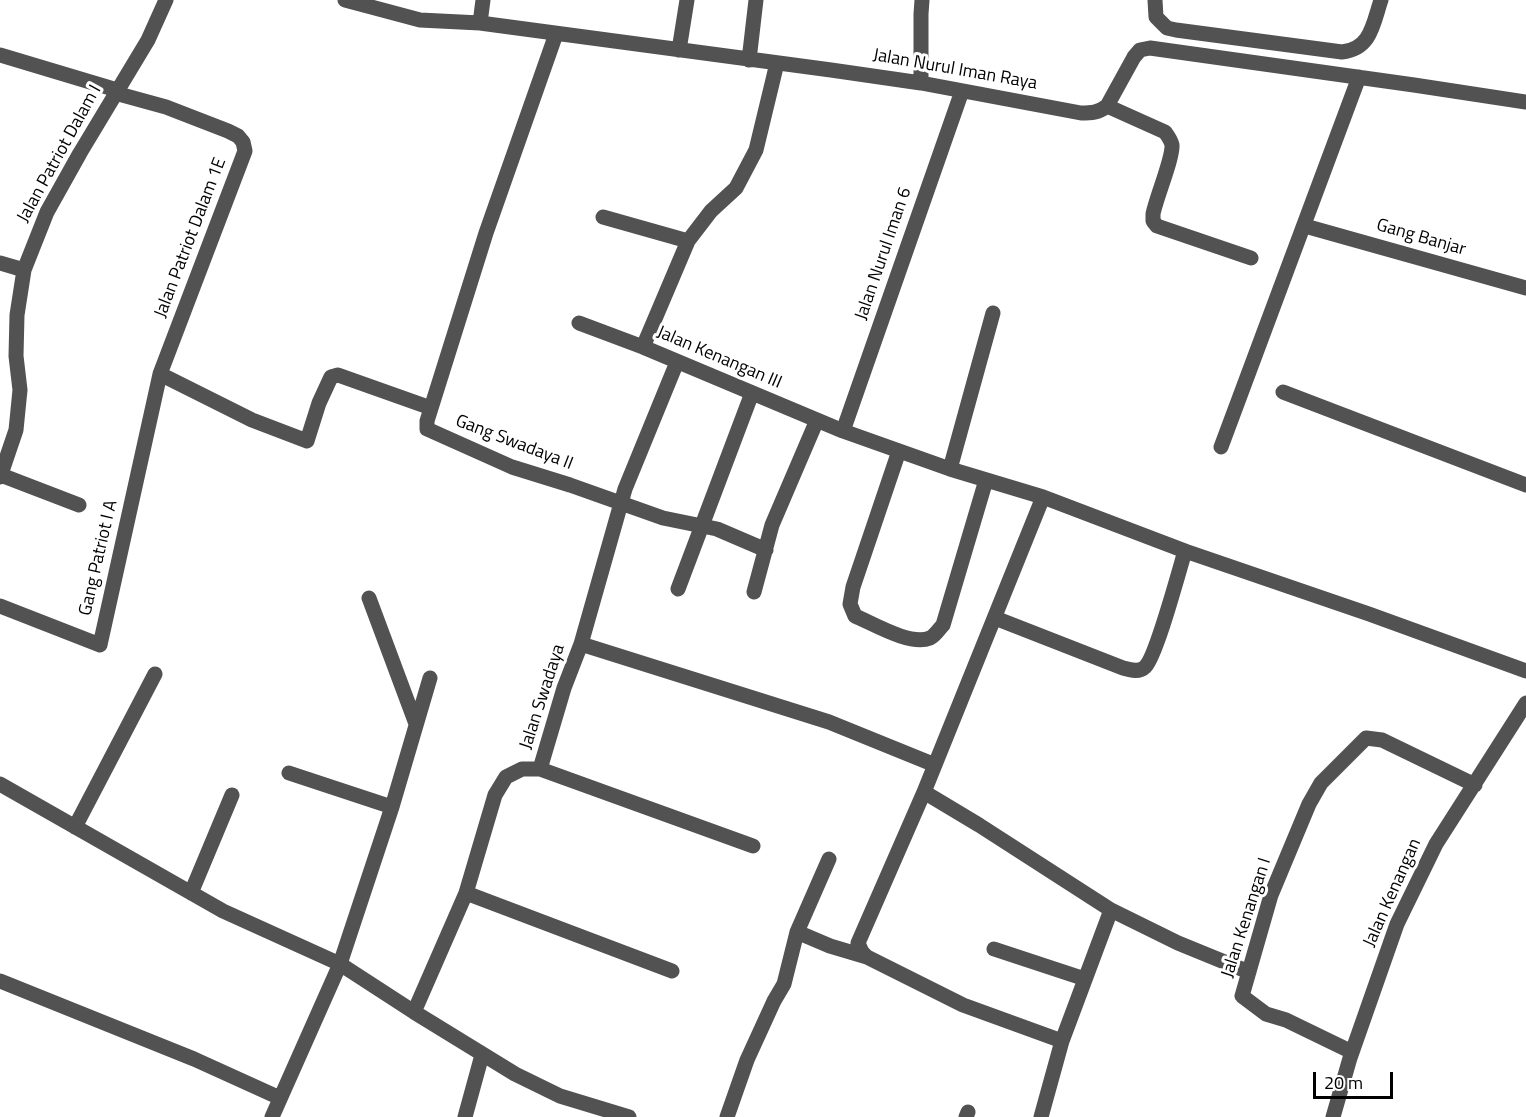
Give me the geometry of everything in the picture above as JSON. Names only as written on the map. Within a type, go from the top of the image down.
[{"type":"street","name":"Jalan Patriot Dalam I","points":[[1,476],[16,430],[20,390],[16,356],[17,315],[24,270],[47,212],[148,40],[166,0]]},
{"type":"street","name":"Jalan Nurul Iman Raya","points":[[345,0],[420,20],[480,23],[921,83],[1081,113],[1101,111],[1107,106]]},
{"type":"street","points":[[480,23],[483,0]]},
{"type":"street","points":[[679,50],[687,0]]},
{"type":"street","points":[[749,60],[756,0]]},
{"type":"street","points":[[921,83],[922,0]]},
{"type":"street","points":[[1155,0],[1156,17],[1167,28],[1342,52],[1352,51],[1362,46],[1369,35],[1382,0]]},
{"type":"street","points":[[160,375],[252,420],[307,441],[319,403],[331,377],[338,375],[431,408],[486,234],[555,34]]},
{"type":"street","points":[[1251,258],[1157,226],[1153,221],[1172,146],[1169,138],[1165,132],[1107,106],[1134,57],[1143,49],[1174,51],[1526,102]]},
{"type":"street","name":"Jalan Patriot Dalam 1E","points":[[0,55],[166,107],[228,131],[238,136],[243,142],[245,152],[160,375]]},
{"type":"street","points":[[643,347],[687,241],[711,211],[736,188],[756,150],[777,63]]},
{"type":"street","points":[[1221,447],[1359,77]]},
{"type":"street","name":"Jalan Nurul Iman 6","points":[[843,431],[962,91]]},
{"type":"street","points":[[603,217],[687,241]]},
{"type":"street","name":"Gang Banjar","points":[[1305,226],[1526,288]]},
{"type":"street","points":[[0,263],[24,270]]},
{"type":"street","points":[[950,469],[993,313]]},
{"type":"street","name":"Jalan Kenangan III","points":[[579,323],[643,347],[843,431],[950,469],[1043,497],[1526,671]]},
{"type":"street","name":"Jalan Swadaya","points":[[414,1012],[466,893],[495,795],[506,777],[522,769],[540,769],[564,688],[582,644],[625,489],[677,362]]},
{"type":"street","name":"Gang Patriot I A","points":[[0,606],[99,645],[160,375]]},
{"type":"street","points":[[1283,392],[1526,485]]},
{"type":"street","points":[[678,589],[752,393]]},
{"type":"street","name":"Gang Swadaya II","points":[[431,408],[427,429],[494,460],[621,503]]},
{"type":"street","points":[[754,592],[772,525],[817,420]]},
{"type":"street","points":[[899,451],[853,587],[850,604],[855,616],[907,638],[920,640],[932,638],[943,625],[986,480]]},
{"type":"street","points":[[1,476],[79,505]]},
{"type":"street","points":[[867,957],[859,948],[859,939],[924,792],[1043,497]]},
{"type":"street","points":[[621,503],[663,518],[717,529],[766,550]]},
{"type":"street","points":[[995,618],[1123,668],[1138,671],[1144,669],[1154,652],[1185,550]]},
{"type":"street","points":[[369,598],[416,724]]},
{"type":"street","points":[[582,644],[829,722],[935,765]]},
{"type":"street","points":[[75,826],[155,674]]},
{"type":"street","points":[[272,1117],[340,964],[392,807],[430,678]]},
{"type":"street","name":"Jalan Kenangan","points":[[1333,1117],[1352,1052],[1397,924],[1436,844],[1526,704]]},
{"type":"street","name":"Jalan Kenangan I","points":[[1352,1052],[1286,1020],[1266,1014],[1242,996],[1271,895],[1309,804],[1321,783],[1366,738],[1382,740],[1475,785]]},
{"type":"street","points":[[540,769],[753,846]]},
{"type":"street","points":[[289,773],[392,807]]},
{"type":"street","points":[[0,784],[223,911],[340,964],[515,1074],[560,1096],[629,1117]]},
{"type":"street","points":[[924,792],[1111,910],[1178,944],[1249,972]]},
{"type":"street","points":[[191,893],[232,795]]},
{"type":"street","points":[[727,1117],[747,1060],[784,984],[797,932],[829,859]]},
{"type":"street","points":[[466,893],[672,971]]},
{"type":"street","points":[[1041,1117],[1062,1041],[1111,910]]},
{"type":"street","points":[[797,932],[867,957],[963,1005],[1062,1041]]},
{"type":"street","points":[[994,949],[1085,979]]},
{"type":"street","points":[[0,981],[194,1059],[280,1098]]},
{"type":"street","points":[[465,1117],[482,1055]]}]
